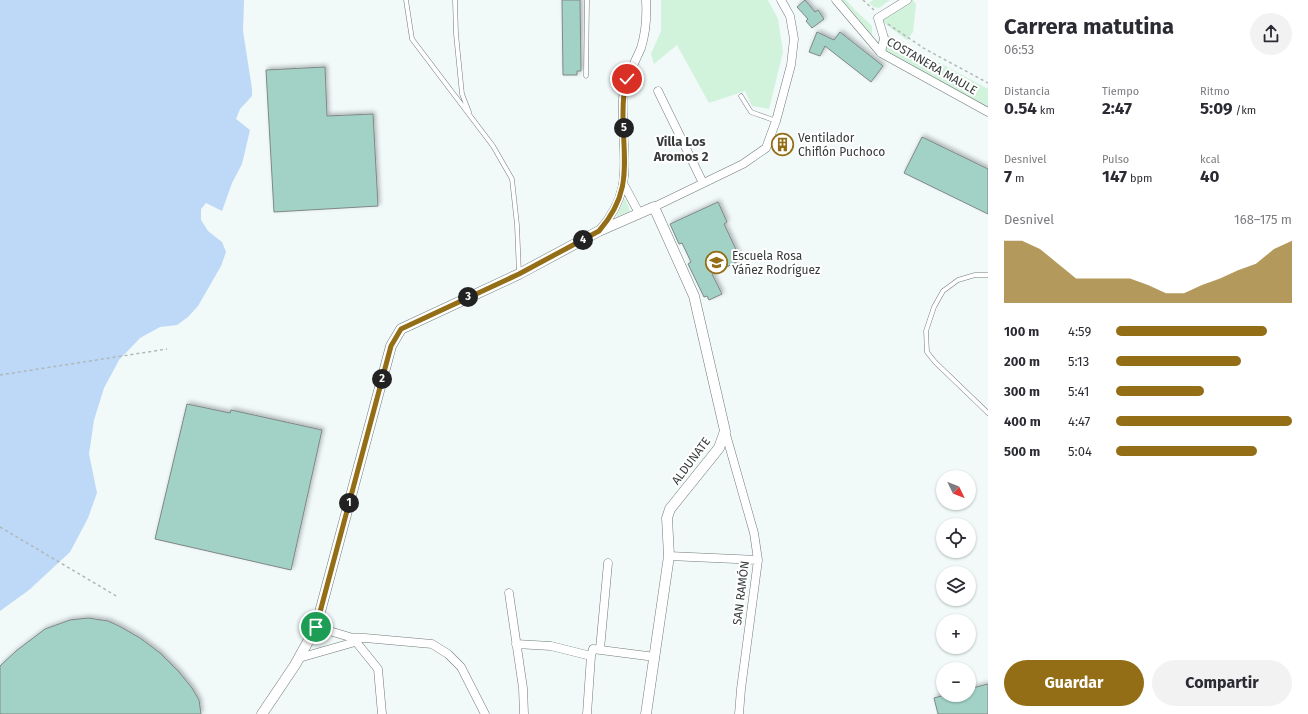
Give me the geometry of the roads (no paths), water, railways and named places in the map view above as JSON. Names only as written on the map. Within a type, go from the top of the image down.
[{"type":"street","points":[[599,231],[615,210],[624,185],[624,92],[627,79],[643,40],[647,21],[646,0]]},
{"type":"street","points":[[262,714],[299,658],[316,627],[391,346],[401,329],[519,274],[599,231],[654,207],[743,164],[766,148],[776,121],[791,65],[794,39],[790,16],[781,0]]},
{"type":"street","name":"COSTANERA MAULE","points":[[836,0],[881,53],[988,112]]},
{"type":"street","points":[[881,53],[884,38],[878,18],[907,0]]},
{"type":"street","points":[[658,91],[703,183]]},
{"type":"street","points":[[624,185],[639,213]]},
{"type":"street","name":"ALDUNATE","points":[[646,714],[668,556],[667,518],[670,509],[719,448],[725,430],[694,296],[654,207]]},
{"type":"street","name":"SAN RAMÓN","points":[[725,430],[754,532],[758,560],[739,714]]},
{"type":"street","points":[[668,556],[758,560]]},
{"type":"street","points":[[600,650],[608,563]]},
{"type":"street","points":[[509,593],[523,688],[524,714]]},
{"type":"street","points":[[316,627],[354,640],[378,669],[382,714]]},
{"type":"street","points":[[299,658],[354,640],[372,638],[432,644],[448,654],[461,667],[485,714]]},
{"type":"street","points":[[516,644],[551,646],[591,656]]},
{"type":"street","points":[[587,714],[591,656],[593,649],[654,657]]},
{"type":"lane","points":[[406,0],[412,39],[494,146],[512,179],[517,225],[519,274]]},
{"type":"lane","points":[[455,0],[456,34],[462,94],[471,117]]},
{"type":"lane","points":[[586,76],[587,0]]},
{"type":"lane","points":[[741,96],[750,112],[776,121]]},
{"type":"lane","points":[[988,275],[975,275],[958,280],[944,291],[934,307],[926,332],[927,352],[935,362],[988,413]]},
{"type":"water","points":[[0,0],[244,0],[243,31],[252,96],[240,109],[236,119],[250,130],[242,164],[232,183],[222,211],[206,203],[201,209],[201,220],[208,231],[222,242],[226,252],[221,266],[198,306],[188,317],[177,325],[160,327],[140,338],[119,360],[104,388],[94,420],[89,454],[97,493],[88,518],[70,552],[29,590],[0,611]]},
{"type":"place","name":"Ventilador Chiflón Puchoco","points":[[782,145]]},
{"type":"place","name":"Escuela Rosa Yáñez Rodríguez","points":[[717,263]]},
{"type":"district","name":"Villa Los Aromos 2","points":[[681,148]]}]
